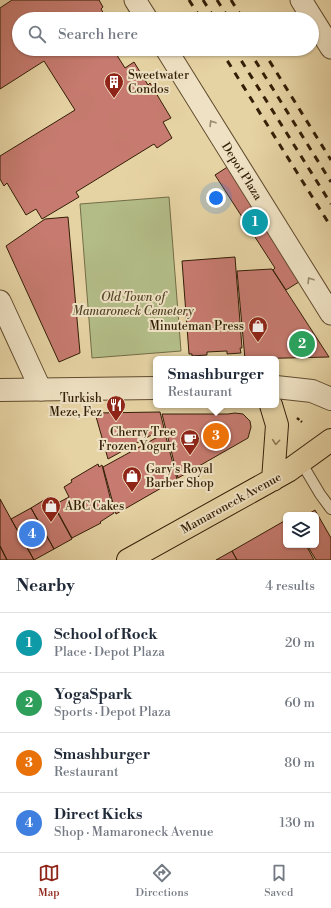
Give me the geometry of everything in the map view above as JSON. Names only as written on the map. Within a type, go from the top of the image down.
[{"type":"main road","points":[[272,408],[277,425],[273,480]]},
{"type":"main road","name":"Mamaroneck Avenue","points":[[128,560],[273,480],[331,440]]},
{"type":"street","points":[[135,0],[143,12]]},
{"type":"street","points":[[301,0],[308,12]]},
{"type":"street","points":[[319,29],[331,48]]},
{"type":"street","name":"Depot Plaza","points":[[170,56],[331,314]]},
{"type":"street","points":[[0,301],[41,390]]},
{"type":"street","points":[[0,390],[153,388]]},
{"type":"street","points":[[279,388],[312,391],[331,399]]},
{"type":"lane","points":[[301,462],[320,494],[331,509]]},
{"type":"green space","name":"Old Town of Mamaroneck Cemetery","points":[[169,197],[181,351],[92,358],[80,204]]},
{"type":"building","name":"Sweetwater Condos","points":[[12,0],[99,0],[103,7],[101,9],[103,12],[12,12],[12,56],[117,56],[125,68],[134,62],[148,85],[150,83],[171,118],[163,122],[172,138],[157,148],[154,144],[76,192],[79,197],[42,219],[36,209],[26,215],[7,183],[4,186],[0,179],[0,156],[75,110],[44,61],[0,89],[0,8]]},
{"type":"building","points":[[229,166],[302,280],[286,290],[273,270],[275,268],[215,175]]},
{"type":"building","points":[[68,217],[80,353],[59,362],[6,246],[45,219]]},
{"type":"building","points":[[235,257],[242,348],[240,348],[241,353],[227,354],[227,351],[207,352],[207,355],[192,356],[192,354],[189,354],[182,261]]},
{"type":"building","points":[[272,269],[329,357],[279,358],[279,356],[245,356],[237,271]]},
{"type":"building","points":[[160,412],[164,428],[108,459],[95,413]]},
{"type":"building","points":[[162,414],[243,414],[250,421],[251,427],[248,438],[178,478]]},
{"type":"building","points":[[165,433],[177,479],[116,514],[103,467]]},
{"type":"building","points":[[98,464],[99,467],[102,465],[114,513],[100,522],[101,523],[72,538],[54,505],[69,497],[64,487],[72,482],[71,480]]},
{"type":"building","name":"ABC Cakes","points":[[49,497],[72,539],[54,549],[31,508]]},
{"type":"building","points":[[0,499],[34,560],[7,560],[0,546]]},
{"type":"building","points":[[31,508],[54,549],[34,560],[11,519]]},
{"type":"building","points":[[319,517],[331,538],[331,560],[316,560],[309,548],[319,548]]},
{"type":"building","points":[[283,522],[283,548],[308,548],[314,560],[237,560],[232,551]]},
{"type":"building","points":[[0,546],[7,560],[0,560]]},
{"type":"building","points":[[232,551],[237,560],[216,560]]},
{"type":"railway","points":[[189,0],[197,12]]},
{"type":"railway","points":[[203,0],[211,12]]},
{"type":"railway","points":[[217,0],[225,12]]},
{"type":"railway","points":[[231,0],[239,12]]},
{"type":"railway","points":[[224,56],[331,227]]},
{"type":"railway","points":[[238,56],[331,204]]},
{"type":"railway","points":[[252,56],[331,182]]},
{"type":"railway","points":[[266,56],[331,160]]},
{"type":"place","name":"Sweetwater Condos","points":[[114,99]]},
{"type":"place","name":"School of Rock","points":[[255,222]]},
{"type":"place","name":"Minuteman Press","points":[[258,343]]},
{"type":"place","name":"YogaSpark","points":[[302,344]]},
{"type":"place","name":"Turkish Meze, Fez","points":[[116,422]]},
{"type":"place","name":"Smashburger","points":[[216,436]]},
{"type":"place","name":"Cherry Tree Frozen Yogurt","points":[[190,456]]},
{"type":"place","name":"Gary's Royal Barber Shop","points":[[132,493]]},
{"type":"place","name":"ABC Cakes","points":[[51,523]]},
{"type":"place","name":"Direct Kicks","points":[[32,534]]}]
